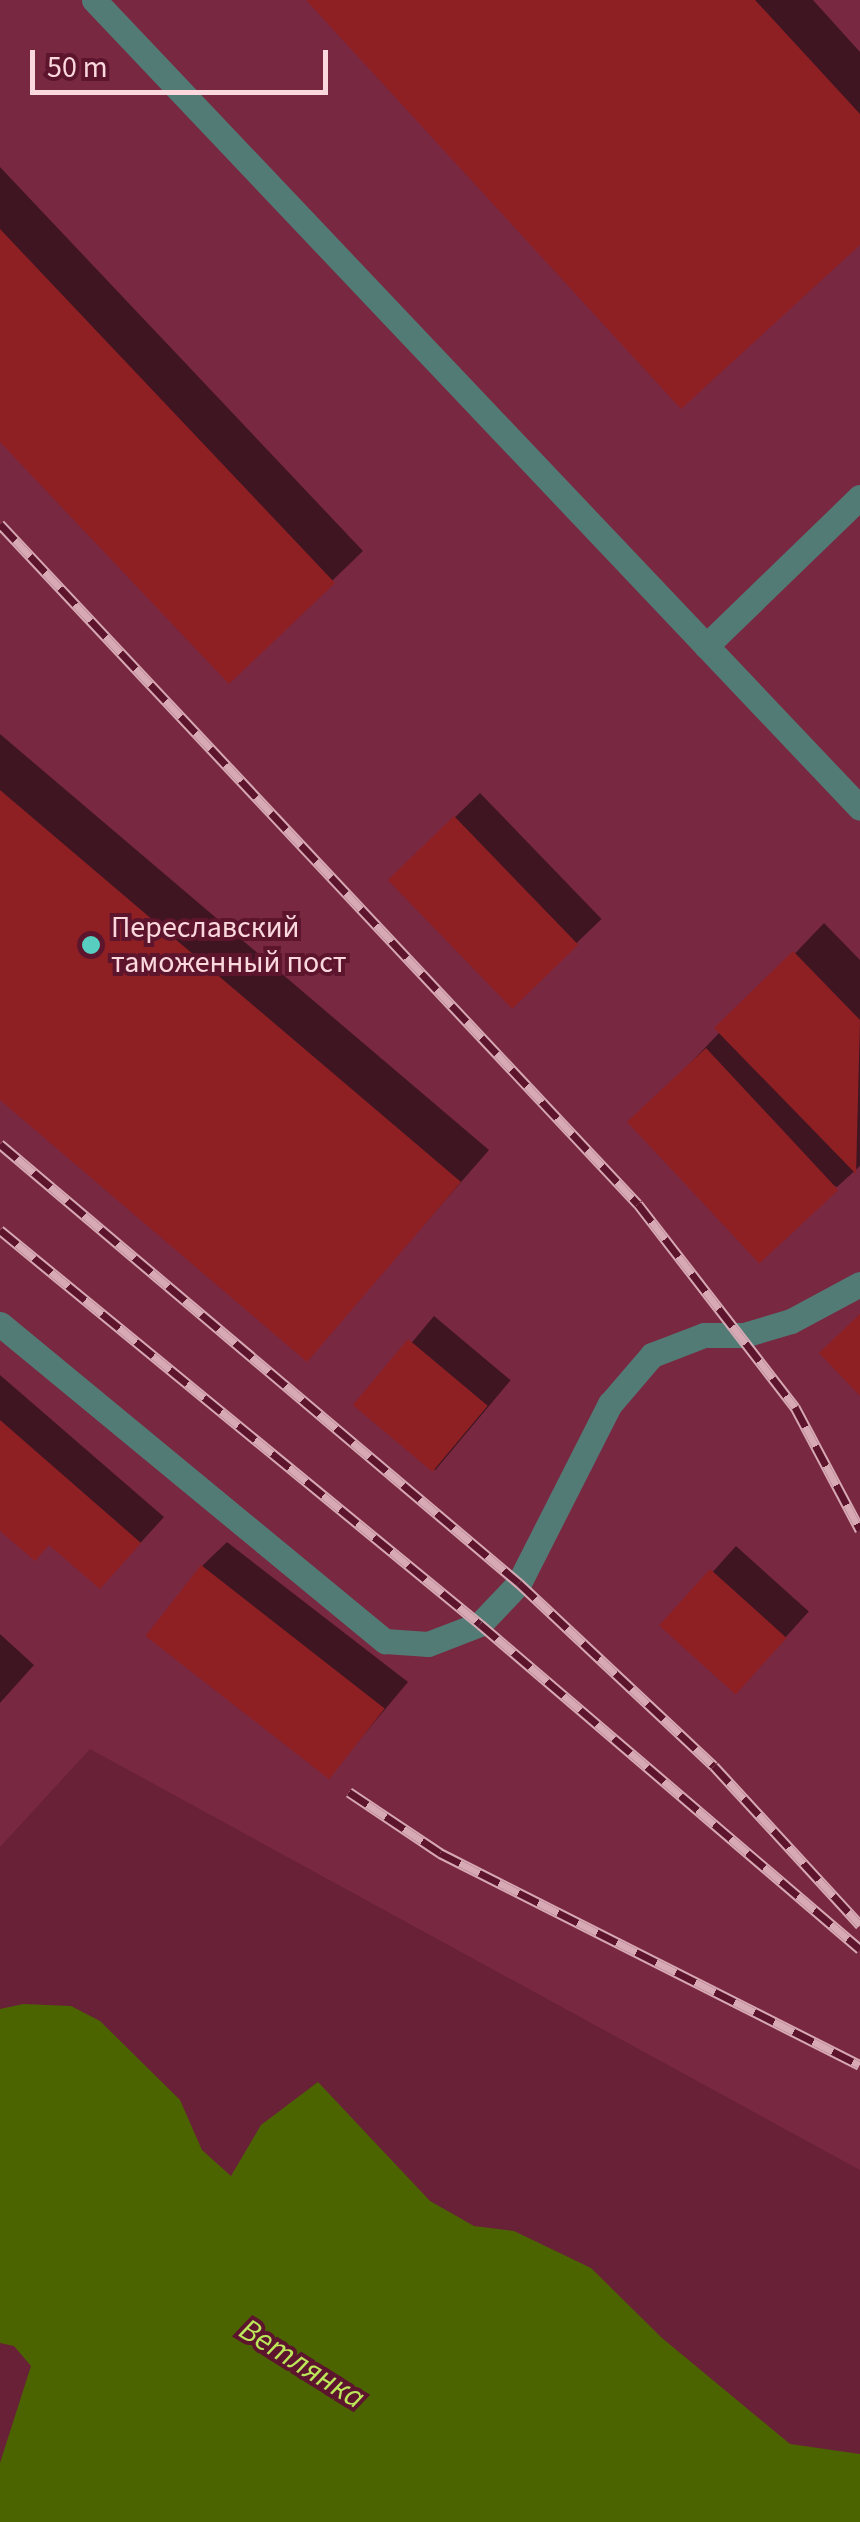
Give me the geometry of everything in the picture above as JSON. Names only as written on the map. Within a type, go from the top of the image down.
[{"type":"street","points":[[94,0],[860,808]]},
{"type":"street","points":[[706,646],[860,496]]},
{"type":"street","points":[[0,1324],[385,1641],[428,1644],[480,1624],[519,1583],[610,1404],[652,1355],[704,1335],[744,1335],[791,1321],[860,1284]]},
{"type":"shaded area","points":[[0,0],[860,0],[860,2170],[90,1749],[0,1847]]},
{"type":"water","name":"Ветлянка","points":[[23,2004],[71,2006],[100,2021],[180,2100],[202,2150],[231,2176],[261,2125],[318,2082],[430,2201],[474,2226],[514,2231],[591,2268],[662,2338],[790,2444],[860,2454],[860,2522],[0,2522],[0,2463],[31,2366],[14,2346],[0,2343],[0,2009]]},
{"type":"building","points":[[306,0],[755,0],[860,114],[860,245],[681,409]]},
{"type":"building","points":[[0,229],[335,583],[229,684],[0,442]]},
{"type":"building","name":"Переславский таможенный пост","points":[[0,790],[461,1182],[307,1362],[0,1100]]},
{"type":"building","points":[[454,816],[578,945],[512,1009],[388,880]]},
{"type":"building","points":[[793,951],[860,1020],[856,1174],[714,1028]]},
{"type":"building","points":[[706,1048],[838,1190],[759,1264],[627,1122]]},
{"type":"building","points":[[860,1314],[860,1396],[819,1353]]},
{"type":"building","points":[[408,1339],[488,1406],[432,1472],[353,1405]]},
{"type":"building","points":[[0,1420],[141,1543],[100,1589],[49,1545],[35,1561],[0,1531]]},
{"type":"building","points":[[201,1565],[385,1708],[329,1779],[146,1636]]},
{"type":"building","points":[[710,1569],[787,1638],[736,1694],[659,1625]]},
{"type":"railway","points":[[0,524],[638,1204],[795,1407],[860,1530]]},
{"type":"railway","points":[[0,1144],[519,1583],[714,1766],[860,1925]]},
{"type":"railway","points":[[0,1230],[480,1624],[860,1949]]},
{"type":"railway","points":[[349,1792],[440,1853],[860,2065]]},
{"type":"place","name":"Переславский таможенный пост","points":[[91,945]]}]
